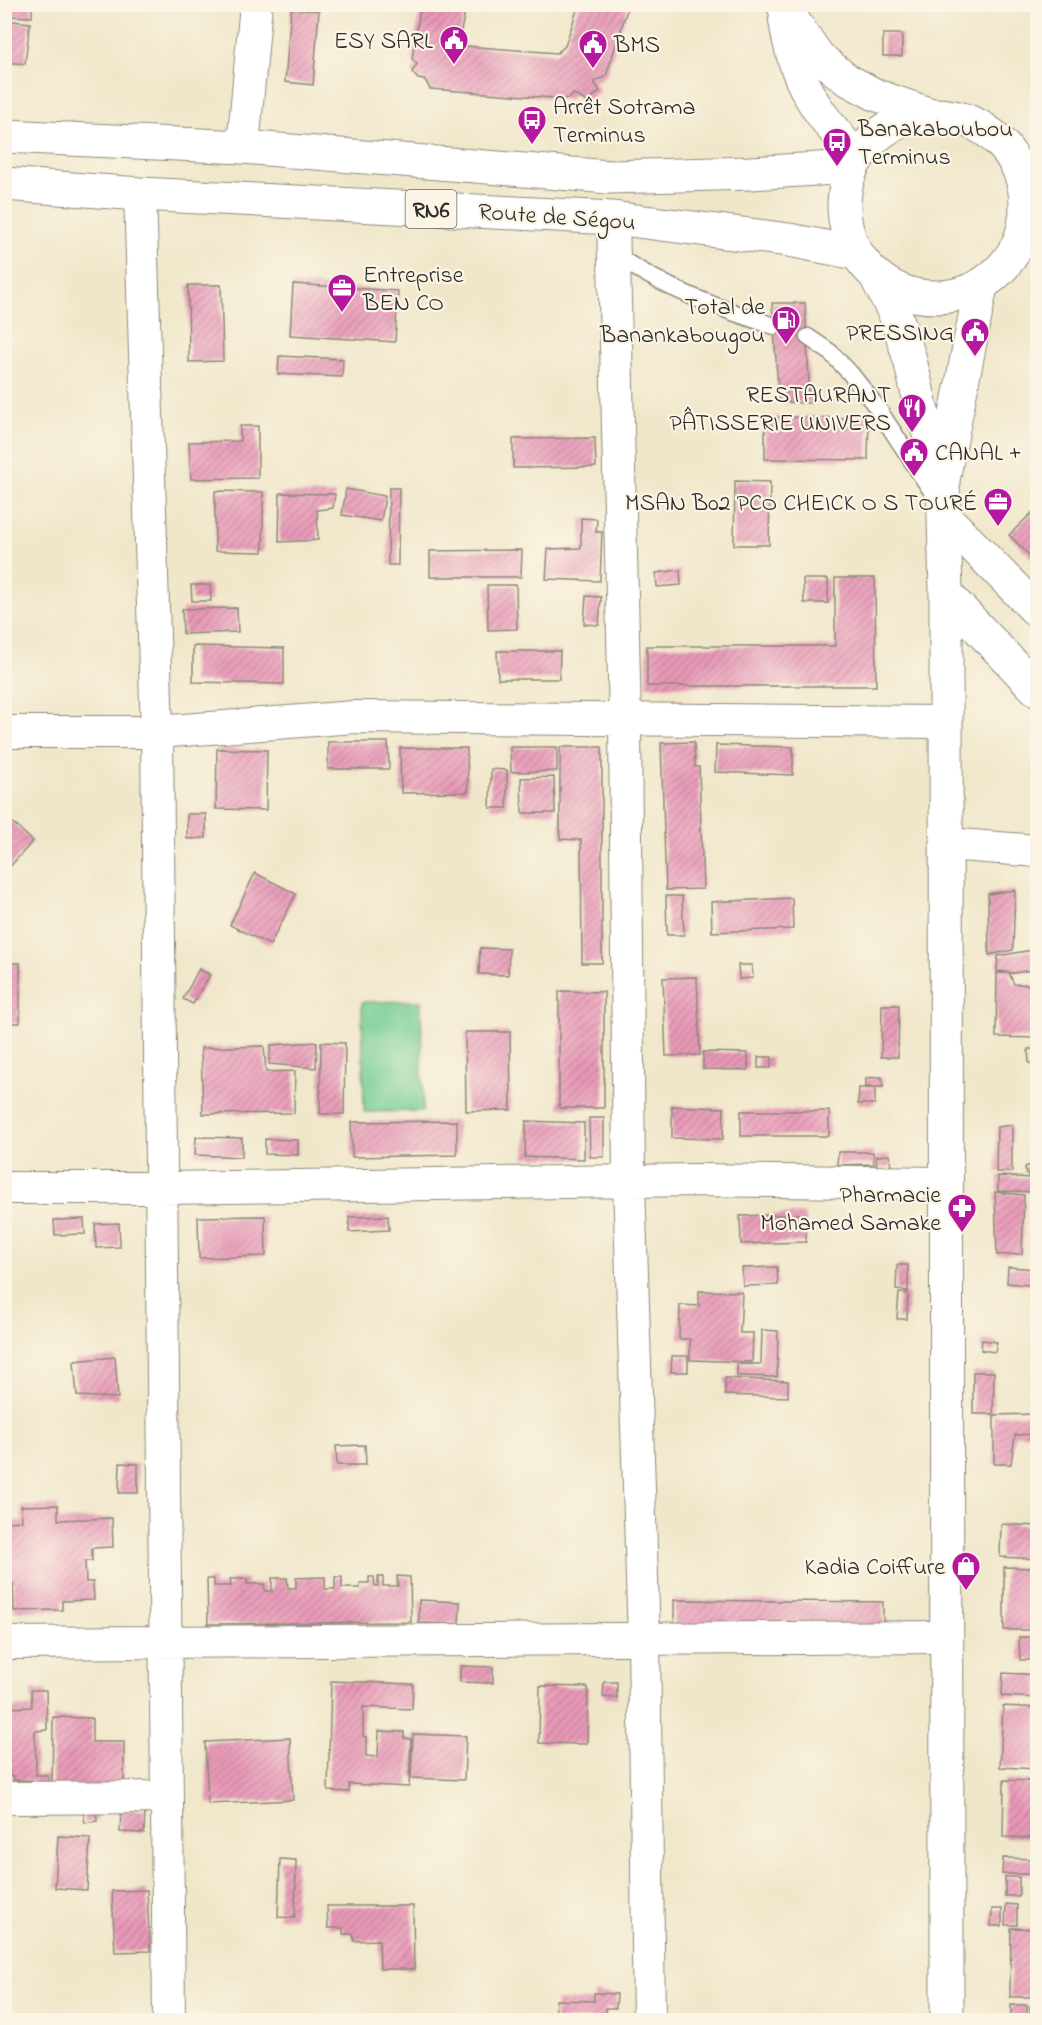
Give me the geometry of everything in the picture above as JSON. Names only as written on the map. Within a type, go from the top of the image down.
[{"type":"main road","points":[[944,502],[989,280],[1016,250],[1026,220],[1025,161],[992,135],[964,120],[933,115],[903,120],[877,135],[854,162],[844,196],[845,226],[856,253],[877,278],[897,318],[910,360],[944,502],[946,594],[947,2020]]},
{"type":"main road","name":"Route de Ségou","points":[[4,136],[243,147],[609,177],[750,173],[854,162]]},
{"type":"main road","name":"Route de Ségou","points":[[4,184],[140,194],[613,218],[789,240],[856,253]]},
{"type":"main road","points":[[877,278],[910,295],[946,297],[1038,262]]},
{"type":"main road","points":[[944,502],[1038,612]]},
{"type":"main road","points":[[946,594],[1038,691]]},
{"type":"street","points":[[243,147],[256,4]]},
{"type":"street","points":[[783,6],[819,57],[846,79],[876,95],[933,115]]},
{"type":"street","points":[[783,6],[796,67],[811,101],[854,162]]},
{"type":"street","points":[[140,194],[157,732],[169,2020]]},
{"type":"street","points":[[613,218],[625,720],[629,1183],[644,1639],[649,2020]]},
{"type":"street","points":[[4,732],[157,732],[354,717],[946,722]]},
{"type":"street","points":[[946,844],[1038,851]]},
{"type":"street","points":[[4,1188],[629,1183],[696,1180],[946,1183]]},
{"type":"street","points":[[4,1644],[947,1637]]},
{"type":"street","points":[[4,1798],[167,1797]]},
{"type":"lane","points":[[614,254],[642,273],[682,293],[774,326]]},
{"type":"lane","points":[[808,337],[830,352],[850,373],[944,502]]},
{"type":"green space","points":[[421,1001],[423,1111],[364,1112],[362,1002]]},
{"type":"building","points":[[5,4],[32,4],[32,17],[5,16]]},
{"type":"building","points":[[421,4],[467,4],[459,39],[465,46],[557,53],[565,46],[579,4],[629,4],[606,76],[594,82],[600,91],[587,102],[574,94],[568,99],[430,89],[425,80],[418,79],[412,72],[417,64],[412,59]]},
{"type":"building","points":[[291,9],[319,11],[313,85],[285,82]]},
{"type":"building","points":[[4,20],[30,23],[25,64],[4,62]]},
{"type":"building","points":[[883,34],[902,34],[902,56],[883,56]]},
{"type":"building","points":[[293,284],[398,291],[395,342],[290,335]]},
{"type":"building","points":[[188,285],[221,285],[223,361],[189,362]]},
{"type":"building","points":[[772,303],[805,303],[810,403],[779,402]]},
{"type":"building","points":[[279,356],[343,359],[342,377],[278,374]]},
{"type":"building","points":[[765,417],[869,418],[868,460],[765,459]]},
{"type":"building","points":[[240,426],[258,426],[258,478],[191,479],[189,442],[240,441]]},
{"type":"building","points":[[595,438],[596,467],[513,468],[513,439]]},
{"type":"building","points":[[735,481],[770,482],[769,545],[734,545]]},
{"type":"building","points":[[389,488],[399,488],[398,565],[388,565]]},
{"type":"building","points":[[346,489],[385,496],[381,521],[342,515]]},
{"type":"building","points":[[215,491],[263,492],[263,552],[215,551]]},
{"type":"building","points":[[280,493],[335,494],[333,508],[317,510],[318,540],[279,542]]},
{"type":"building","points":[[1038,507],[1038,564],[1009,535]]},
{"type":"building","points":[[581,518],[597,519],[596,532],[602,532],[600,581],[546,579],[548,549],[581,548]]},
{"type":"building","points":[[522,550],[521,577],[430,577],[430,551]]},
{"type":"building","points":[[680,570],[681,585],[657,587],[656,573]]},
{"type":"building","points":[[835,578],[875,578],[876,686],[647,686],[647,646],[835,646]]},
{"type":"building","points":[[803,579],[828,579],[828,603],[804,603]]},
{"type":"building","points":[[191,585],[210,585],[211,601],[192,601]]},
{"type":"building","points":[[487,585],[516,585],[517,629],[488,630]]},
{"type":"building","points":[[586,596],[601,597],[599,625],[584,624]]},
{"type":"building","points":[[237,608],[238,632],[183,634],[182,609]]},
{"type":"building","points":[[193,646],[284,648],[284,684],[193,682]]},
{"type":"building","points":[[497,651],[560,651],[559,679],[498,679]]},
{"type":"building","points":[[328,742],[388,742],[389,769],[328,769]]},
{"type":"building","points":[[694,742],[695,767],[699,767],[703,889],[666,890],[661,743]]},
{"type":"building","points":[[716,745],[793,747],[793,775],[715,772]]},
{"type":"building","points":[[510,747],[557,747],[557,771],[511,772]]},
{"type":"building","points":[[560,747],[602,747],[602,963],[582,963],[581,840],[560,839]]},
{"type":"building","points":[[400,748],[467,748],[468,792],[401,793]]},
{"type":"building","points":[[217,749],[267,750],[266,810],[216,809]]},
{"type":"building","points":[[491,769],[507,770],[507,808],[490,808]]},
{"type":"building","points":[[554,777],[555,813],[522,813],[521,778]]},
{"type":"building","points":[[187,814],[206,814],[206,838],[187,839]]},
{"type":"building","points":[[4,815],[33,841],[4,873]]},
{"type":"building","points":[[255,873],[296,894],[270,945],[230,925]]},
{"type":"building","points":[[1015,890],[1013,950],[989,955],[988,894]]},
{"type":"building","points":[[666,896],[682,896],[684,935],[667,935]]},
{"type":"building","points":[[792,898],[793,929],[712,932],[711,902]]},
{"type":"building","points":[[480,948],[509,949],[508,975],[479,974]]},
{"type":"building","points":[[1038,949],[1038,969],[1014,973],[997,971],[998,956]]},
{"type":"building","points":[[4,963],[20,963],[20,1023],[4,1023]]},
{"type":"building","points":[[738,965],[752,965],[753,978],[739,979]]},
{"type":"building","points":[[199,969],[210,975],[193,1004],[183,999]]},
{"type":"building","points":[[997,973],[1009,973],[1014,984],[1038,985],[1038,1024],[1035,1024],[1035,1038],[996,1037]]},
{"type":"building","points":[[697,977],[700,1055],[666,1056],[663,978]]},
{"type":"building","points":[[559,991],[604,992],[604,1108],[559,1108]]},
{"type":"building","points":[[882,1005],[899,1005],[898,1057],[881,1057]]},
{"type":"building","points":[[465,1032],[510,1032],[511,1110],[466,1111]]},
{"type":"building","points":[[317,1042],[316,1068],[269,1064],[271,1045]]},
{"type":"building","points":[[321,1042],[345,1043],[344,1114],[320,1114]]},
{"type":"building","points":[[264,1046],[266,1072],[295,1071],[294,1113],[203,1114],[201,1048]]},
{"type":"building","points":[[1028,1049],[1038,1049],[1038,1063],[1029,1063]]},
{"type":"building","points":[[703,1052],[748,1053],[748,1070],[703,1069]]},
{"type":"building","points":[[758,1057],[772,1057],[771,1068],[758,1068]]},
{"type":"building","points":[[882,1077],[883,1087],[866,1087],[866,1078]]},
{"type":"building","points":[[859,1088],[875,1088],[875,1104],[858,1104]]},
{"type":"building","points":[[672,1106],[724,1108],[723,1139],[672,1138]]},
{"type":"building","points":[[741,1111],[829,1111],[829,1136],[741,1136]]},
{"type":"building","points":[[589,1118],[604,1118],[604,1157],[590,1157]]},
{"type":"building","points":[[457,1121],[457,1155],[352,1157],[351,1122]]},
{"type":"building","points":[[526,1121],[584,1123],[584,1159],[525,1157]]},
{"type":"building","points":[[1012,1125],[1012,1172],[996,1172],[997,1127]]},
{"type":"building","points":[[1033,1127],[1038,1127],[1038,1174],[1030,1176],[1026,1174],[1025,1167],[1034,1164]]},
{"type":"building","points":[[196,1137],[242,1138],[242,1157],[195,1155]]},
{"type":"building","points":[[265,1139],[298,1140],[298,1155],[265,1154]]},
{"type":"building","points":[[838,1152],[873,1152],[874,1164],[837,1165]]},
{"type":"building","points":[[890,1155],[891,1167],[877,1168],[876,1156]]},
{"type":"building","points":[[998,1176],[1033,1178],[1033,1192],[998,1191]]},
{"type":"building","points":[[995,1192],[1024,1195],[1022,1254],[997,1255]]},
{"type":"building","points":[[1034,1193],[1038,1193],[1038,1243],[1034,1242]]},
{"type":"building","points":[[805,1214],[806,1242],[741,1244],[740,1216]]},
{"type":"building","points":[[265,1216],[266,1256],[199,1258],[198,1217]]},
{"type":"building","points":[[388,1216],[389,1230],[349,1232],[349,1217]]},
{"type":"building","points":[[84,1219],[85,1234],[55,1235],[54,1220]]},
{"type":"building","points":[[119,1223],[120,1247],[96,1248],[95,1224]]},
{"type":"building","points":[[897,1265],[908,1265],[908,1291],[896,1290]]},
{"type":"building","points":[[777,1267],[778,1285],[743,1286],[742,1268]]},
{"type":"building","points":[[1008,1267],[1038,1269],[1038,1286],[1007,1283]]},
{"type":"building","points":[[699,1291],[742,1292],[740,1333],[753,1333],[752,1362],[690,1360],[690,1339],[679,1339],[680,1305],[699,1306]]},
{"type":"building","points":[[899,1293],[908,1293],[907,1319],[897,1319]]},
{"type":"building","points":[[762,1330],[778,1331],[777,1377],[737,1376],[737,1364],[761,1364]]},
{"type":"building","points":[[982,1340],[997,1342],[995,1352],[981,1350]]},
{"type":"building","points":[[672,1356],[688,1356],[688,1372],[671,1372]]},
{"type":"building","points":[[115,1357],[118,1398],[77,1396],[74,1361]]},
{"type":"building","points":[[973,1372],[994,1372],[993,1414],[973,1414]]},
{"type":"building","points":[[725,1378],[788,1381],[788,1397],[725,1395]]},
{"type":"building","points":[[1038,1414],[1038,1434],[1015,1435],[1011,1464],[994,1464],[994,1415]]},
{"type":"building","points":[[365,1445],[366,1465],[337,1465],[336,1446]]},
{"type":"building","points":[[120,1463],[138,1464],[138,1493],[119,1493]]},
{"type":"building","points":[[58,1505],[58,1520],[112,1518],[113,1547],[92,1548],[92,1561],[85,1561],[86,1582],[93,1582],[94,1600],[62,1601],[62,1610],[14,1611],[13,1583],[4,1583],[4,1522],[22,1521],[21,1506]]},
{"type":"building","points":[[1001,1524],[1038,1526],[1038,1559],[1000,1557]]},
{"type":"building","points":[[1004,1567],[1033,1568],[1032,1630],[1004,1630]]},
{"type":"building","points":[[397,1576],[410,1577],[411,1622],[208,1624],[207,1579],[214,1579],[214,1586],[231,1586],[230,1579],[247,1579],[247,1584],[264,1584],[265,1591],[272,1591],[272,1578],[287,1578],[288,1588],[296,1588],[296,1578],[325,1577],[325,1589],[335,1589],[335,1577],[342,1577],[342,1588],[360,1588],[360,1583],[369,1583],[369,1577],[374,1577],[375,1586],[378,1586],[378,1577],[383,1577],[383,1586],[398,1586]]},
{"type":"building","points":[[419,1600],[460,1602],[459,1624],[419,1623]]},
{"type":"building","points":[[674,1600],[883,1602],[883,1629],[674,1626]]},
{"type":"building","points":[[1019,1637],[1038,1637],[1038,1660],[1020,1660]]},
{"type":"building","points":[[460,1666],[493,1667],[493,1683],[460,1682]]},
{"type":"building","points":[[1003,1673],[1038,1675],[1038,1698],[1002,1696]]},
{"type":"building","points":[[331,1681],[413,1684],[412,1709],[363,1707],[366,1756],[378,1757],[379,1731],[404,1732],[404,1738],[411,1739],[409,1787],[349,1784],[349,1792],[328,1791]]},
{"type":"building","points":[[604,1682],[617,1682],[617,1698],[603,1697]]},
{"type":"building","points":[[540,1686],[588,1687],[587,1744],[539,1743]]},
{"type":"building","points":[[31,1690],[46,1690],[47,1730],[35,1731],[36,1775],[48,1775],[48,1791],[32,1791],[32,1780],[13,1780],[14,1776],[4,1776],[4,1708],[32,1707]]},
{"type":"building","points":[[1003,1706],[1038,1708],[1038,1769],[1000,1767]]},
{"type":"building","points":[[53,1717],[92,1718],[92,1742],[124,1742],[124,1789],[52,1787]]},
{"type":"building","points":[[413,1734],[466,1736],[464,1780],[411,1778]]},
{"type":"building","points":[[290,1738],[293,1800],[208,1804],[205,1742]]},
{"type":"building","points":[[1004,1780],[1037,1781],[1036,1838],[1003,1837]]},
{"type":"building","points":[[96,1809],[97,1821],[85,1823],[83,1811]]},
{"type":"building","points":[[121,1810],[145,1810],[144,1833],[120,1832]]},
{"type":"building","points":[[58,1836],[90,1838],[87,1890],[55,1888]]},
{"type":"building","points":[[1003,1858],[1038,1859],[1038,1874],[1002,1874]]},
{"type":"building","points":[[280,1859],[296,1860],[295,1918],[278,1917]]},
{"type":"building","points":[[1005,1877],[1019,1877],[1019,1896],[1005,1896]]},
{"type":"building","points":[[147,1890],[150,1951],[115,1952],[112,1891]]},
{"type":"building","points":[[1006,1904],[1017,1905],[1017,1925],[1005,1925]]},
{"type":"building","points":[[327,1906],[413,1906],[414,1969],[380,1969],[379,1940],[354,1941],[353,1934],[343,1934],[343,1928],[328,1928]]},
{"type":"building","points":[[992,1909],[1002,1909],[1002,1926],[991,1926]]},
{"type":"building","points":[[1011,1928],[1038,1929],[1038,1997],[1010,1997]]},
{"type":"building","points":[[594,1993],[617,1994],[616,2008],[606,2008],[606,2020],[555,2020],[556,2000],[594,2001]]},
{"type":"building","points":[[1011,2005],[1027,2005],[1027,2020],[1011,2020]]},
{"type":"building","points":[[1030,2006],[1038,2006],[1038,2020],[1030,2020]]},
{"type":"place","name":"ESY SARL","points":[[454,66]]},
{"type":"place","name":"BMS","points":[[593,70]]},
{"type":"place","name":"Arrêt Sotrama Terminus","points":[[532,146]]},
{"type":"place","name":"Banakaboubou Terminus","points":[[837,168]]},
{"type":"place","name":"Entreprise BEN CO","points":[[342,314]]},
{"type":"place","name":"Total de Banankabougou","points":[[786,346]]},
{"type":"place","name":"PRESSING","points":[[975,358]]},
{"type":"place","name":"RESTAURANT PÂTISSERIE UNIVERS","points":[[912,434]]},
{"type":"place","name":"CANAL +","points":[[914,478]]},
{"type":"place","name":"MSAN B02 PCO CHEICK O S TOURÉ","points":[[998,528]]},
{"type":"place","name":"Pharmacie Mohamed Samake","points":[[962,1234]]},
{"type":"place","name":"Kadia Coiffure","points":[[966,1592]]}]
